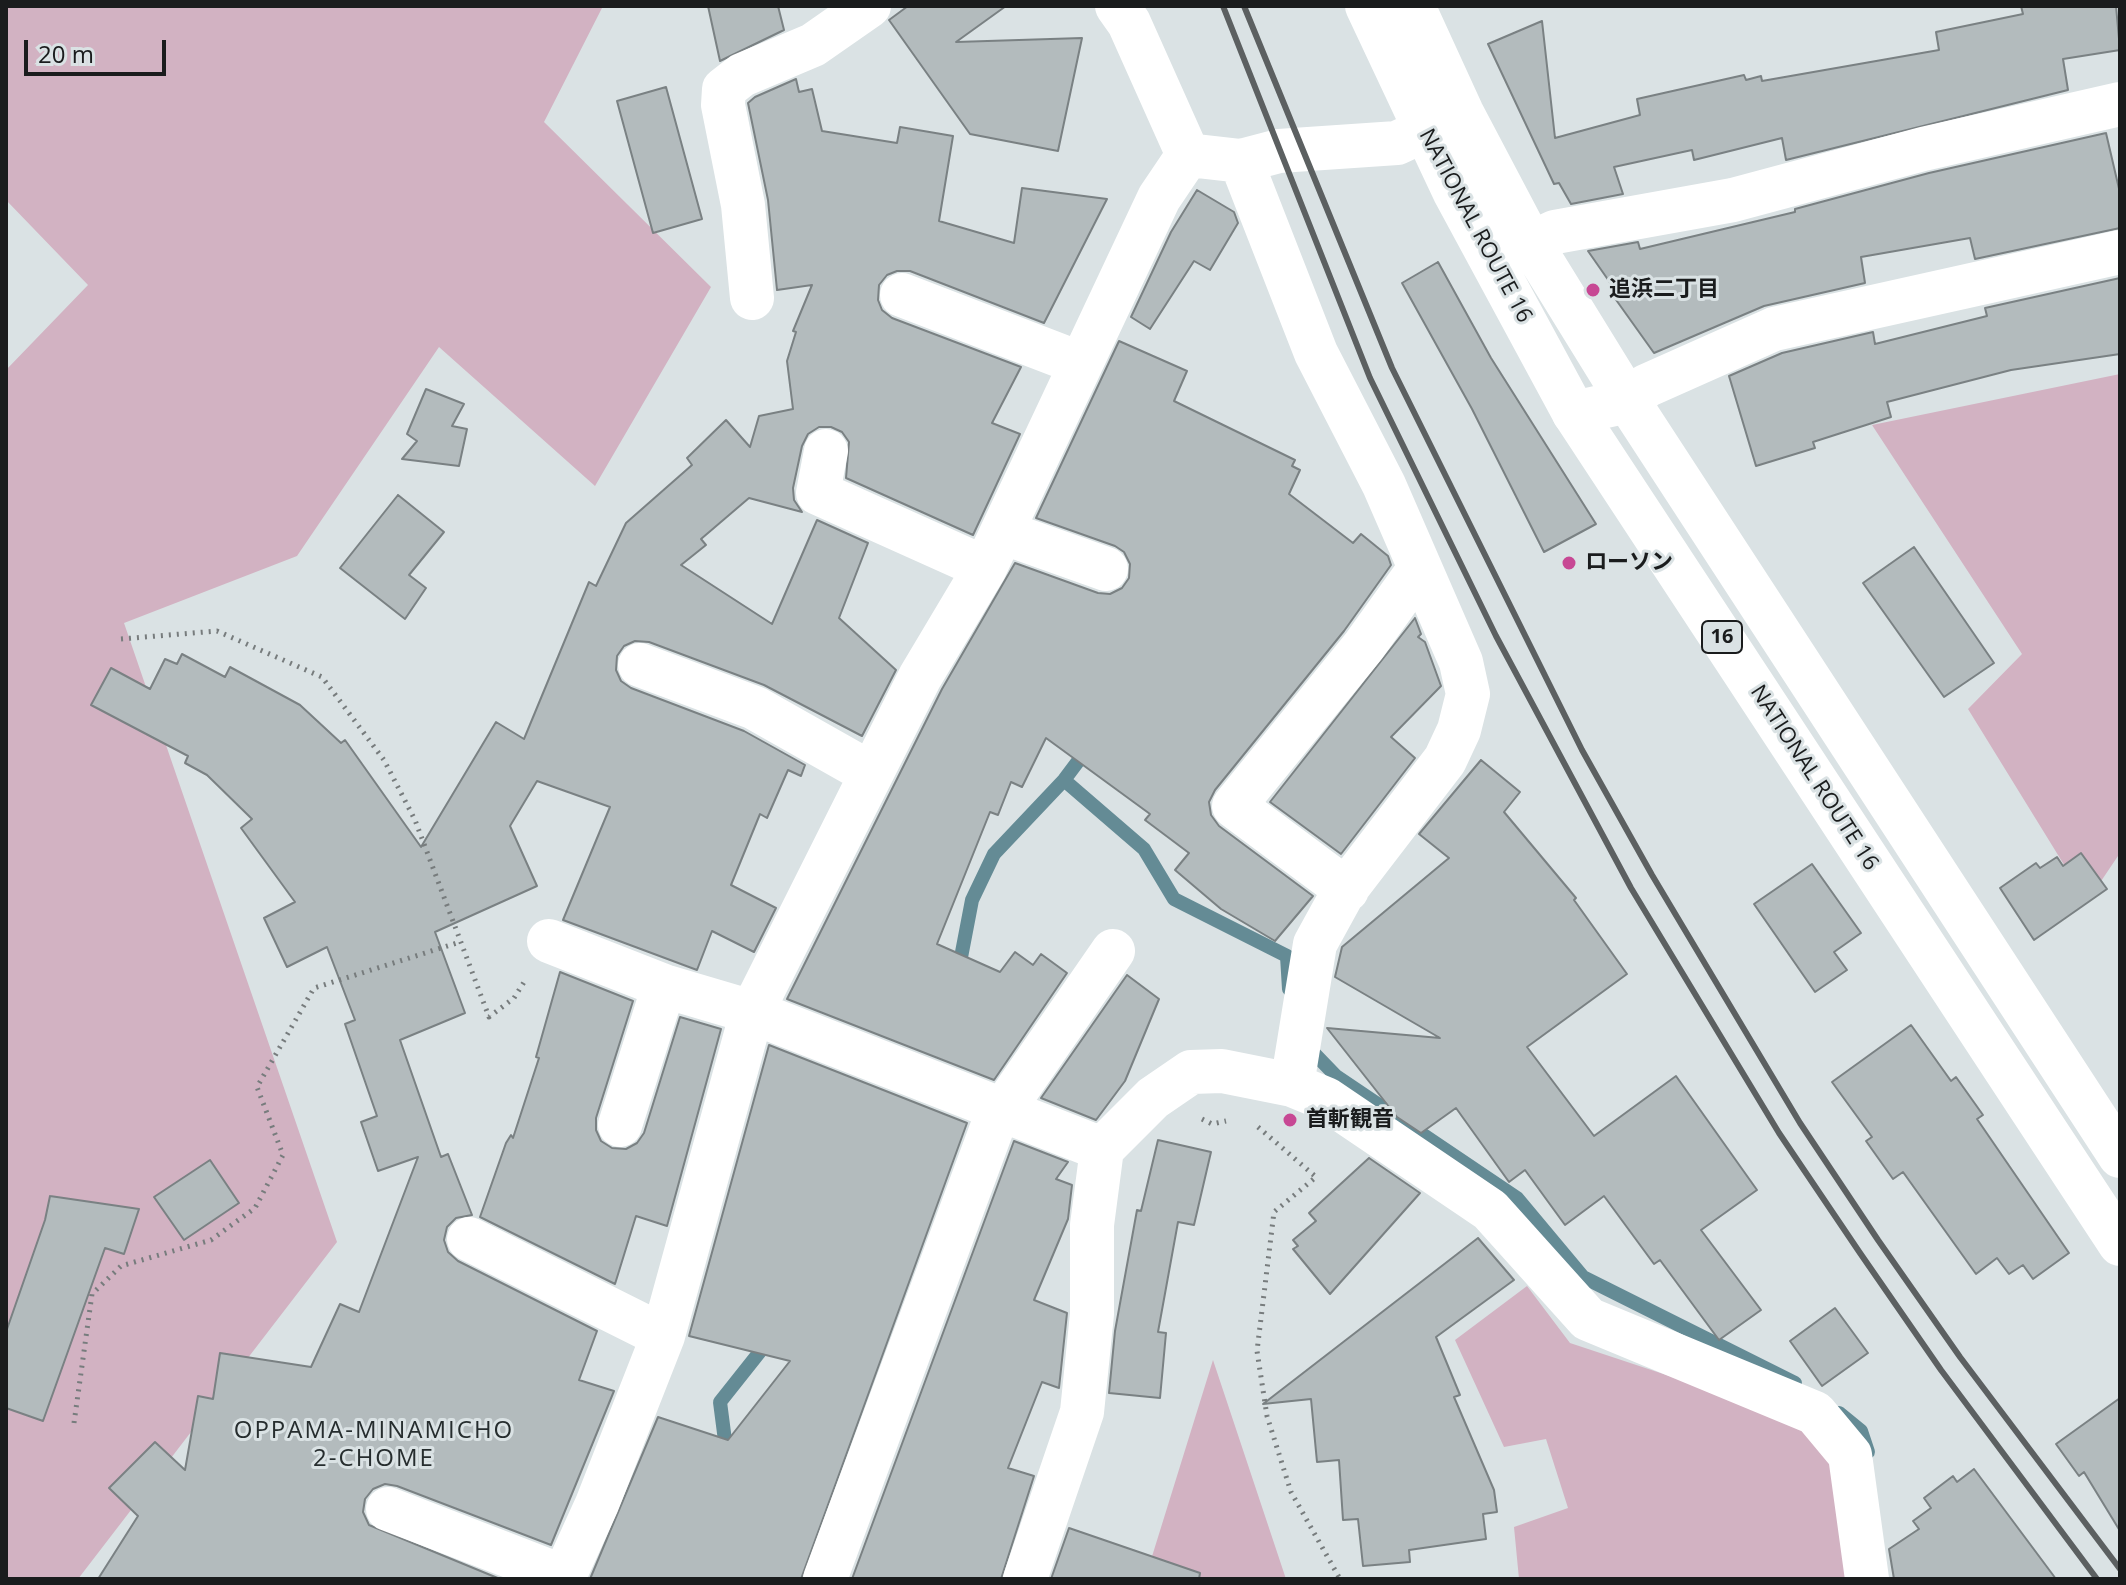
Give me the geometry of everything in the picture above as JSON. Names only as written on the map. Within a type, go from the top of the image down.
[{"type":"main road","points":[[752,298],[743,205],[723,105],[724,89],[742,75],[813,45],[869,6]]},
{"type":"main road","points":[[1117,6],[1129,23],[1188,155]]},
{"type":"main road","name":"NATIONAL ROUTE 16","points":[[1367,6],[1442,122],[1512,252],[1574,413],[2120,1244]]},
{"type":"main road","name":"NATIONAL ROUTE 16","points":[[1413,6],[1442,122]]},
{"type":"main road","points":[[1512,252],[1555,232],[1733,200],[1923,149],[2120,104]]},
{"type":"main road","points":[[1188,155],[1241,161],[1279,151],[1397,143],[1442,122]]},
{"type":"main road","points":[[388,1509],[563,1578],[663,1336],[752,1012],[920,677],[994,550],[1079,363],[1159,198],[1188,155]]},
{"type":"main road","points":[[1241,161],[1316,353],[1384,485],[1461,662],[1468,694],[1459,730],[1445,760],[1347,890],[1315,944],[1292,1085]]},
{"type":"main road","name":"NATIONAL ROUTE 16","points":[[1512,252],[1628,401],[2120,1156]]},
{"type":"main road","points":[[1574,413],[1628,401],[1646,386],[1774,329],[2120,252]]},
{"type":"main road","points":[[902,295],[1079,363]]},
{"type":"main road","points":[[826,451],[818,493],[994,550],[1106,569]]},
{"type":"main road","points":[[1347,890],[1234,806],[1364,646],[1420,568]]},
{"type":"main road","points":[[640,665],[755,708],[870,773]]},
{"type":"main road","points":[[549,941],[664,986],[752,1012],[885,1067],[1102,1149]]},
{"type":"main road","points":[[833,1577],[1001,1109],[1113,951]]},
{"type":"main road","points":[[620,1125],[664,986]]},
{"type":"main road","points":[[1025,1579],[1082,1412],[1092,1314],[1092,1225],[1102,1149],[1153,1098],[1191,1072],[1222,1071],[1292,1085],[1326,1099],[1490,1210],[1588,1319],[1815,1413],[1850,1455],[1867,1579]]},
{"type":"main road","points":[[469,1239],[663,1336]]},
{"type":"path","points":[[121,639],[217,631],[322,677],[384,760],[415,820],[489,1017],[514,998],[549,941]]},
{"type":"path","points":[[74,1423],[92,1294],[121,1266],[211,1240],[255,1208],[283,1155],[257,1087],[314,988],[460,942]]},
{"type":"path","points":[[1153,1098],[1212,1124],[1235,1119]]},
{"type":"path","points":[[1247,1123],[1258,1127],[1316,1177],[1274,1212],[1257,1351],[1267,1416],[1291,1492],[1340,1579]]},
{"type":"shaded area","points":[[6,6],[603,6],[544,122],[711,287],[595,486],[439,347],[297,556],[124,623],[337,1242],[78,1579],[6,1579],[6,370],[88,285],[6,200]]},
{"type":"shaded area","points":[[2120,374],[2120,853],[2087,902],[1968,709],[2022,654],[1872,425]]},
{"type":"shaded area","points":[[1527,1286],[1570,1343],[1811,1423],[1840,1476],[1851,1579],[1519,1579],[1514,1527],[1568,1508],[1546,1439],[1504,1447],[1455,1340]]},
{"type":"shaded area","points":[[1213,1360],[1286,1579],[1145,1579]]},
{"type":"building","points":[[708,6],[778,6],[784,30],[720,61]]},
{"type":"building","points":[[908,6],[1006,6],[956,42],[1082,38],[1058,151],[970,134],[889,20]]},
{"type":"building","points":[[2021,6],[2116,6],[2120,50],[2063,59],[2068,90],[1786,160],[1782,138],[1694,160],[1692,150],[1614,167],[1623,194],[1571,204],[1559,183],[1554,184],[1488,44],[1542,21],[1555,138],[1640,115],[1637,99],[1744,75],[1746,80],[1761,76],[1762,81],[1939,50],[1936,32],[2023,14]]},
{"type":"building","points":[[796,79],[799,92],[812,89],[822,131],[897,143],[900,127],[953,136],[939,221],[1014,243],[1022,188],[1107,199],[1044,323],[910,271],[887,275],[879,285],[878,300],[882,310],[892,318],[1021,367],[992,423],[1020,434],[973,535],[846,478],[849,442],[842,432],[831,427],[819,427],[808,434],[802,446],[793,488],[794,500],[802,512],[749,498],[701,539],[706,545],[681,565],[772,624],[817,520],[868,543],[839,618],[896,670],[862,736],[764,685],[649,642],[635,641],[624,646],[617,656],[616,670],[621,681],[631,688],[744,731],[805,765],[801,776],[788,770],[767,818],[760,814],[731,885],[776,908],[754,952],[712,931],[697,970],[563,920],[610,807],[537,781],[510,826],[537,886],[435,932],[465,1013],[400,1040],[441,1157],[448,1154],[472,1215],[456,1218],[447,1227],[444,1240],[448,1252],[458,1261],[597,1331],[579,1380],[614,1391],[551,1545],[385,1484],[373,1489],[365,1499],[363,1512],[369,1525],[500,1579],[98,1579],[138,1516],[109,1488],[155,1442],[185,1470],[198,1396],[213,1399],[220,1353],[311,1367],[340,1304],[359,1312],[418,1157],[378,1171],[361,1122],[377,1116],[345,1024],[355,1020],[327,947],[287,967],[264,918],[295,902],[241,828],[252,819],[207,775],[185,763],[188,756],[91,705],[111,668],[150,689],[165,659],[177,664],[182,654],[225,677],[230,667],[300,705],[341,743],[345,740],[421,847],[496,722],[524,739],[589,582],[596,586],[626,523],[692,465],[687,458],[726,420],[750,447],[759,416],[793,409],[787,361],[796,332],[793,331],[812,285],[777,290],[768,200],[748,103]]},
{"type":"building","points":[[666,87],[702,219],[653,233],[617,101]]},
{"type":"building","points":[[2106,133],[2120,193],[2120,228],[1975,259],[1970,238],[1861,257],[1865,283],[1764,306],[1654,353],[1614,297],[1618,294],[1588,251],[1638,242],[1640,249],[1795,212],[1795,209],[1929,173]]},
{"type":"building","points":[[1197,190],[1234,212],[1238,223],[1210,270],[1194,261],[1150,329],[1131,317],[1171,232]]},
{"type":"building","points":[[1438,262],[1491,358],[1596,524],[1544,552],[1472,409],[1402,283]]},
{"type":"building","points":[[2120,278],[2120,354],[2011,370],[1887,402],[1891,417],[1813,442],[1815,448],[1756,466],[1729,376],[1782,353],[1873,332],[1875,344],[1987,316],[1985,308]]},
{"type":"building","points":[[1119,341],[1187,371],[1174,401],[1295,460],[1292,466],[1300,470],[1289,494],[1353,543],[1361,534],[1388,556],[1391,565],[1344,631],[1215,790],[1209,802],[1211,815],[1219,826],[1313,896],[1275,941],[1221,909],[1175,870],[1189,853],[1145,820],[1150,814],[1046,738],[1022,787],[1011,782],[998,815],[990,812],[937,944],[1000,972],[1015,952],[1033,965],[1041,954],[1067,973],[994,1080],[787,999],[942,689],[1015,563],[1098,593],[1110,594],[1122,588],[1129,578],[1130,564],[1124,552],[1115,546],[1036,518]]},
{"type":"building","points":[[426,389],[464,404],[452,426],[467,429],[459,466],[402,459],[417,441],[407,434]]},
{"type":"building","points":[[398,495],[444,532],[409,575],[426,588],[405,619],[340,568]]},
{"type":"building","points":[[1914,547],[1994,663],[1944,697],[1863,583]]},
{"type":"building","points":[[1415,618],[1421,634],[1418,637],[1425,642],[1441,686],[1391,737],[1415,758],[1341,854],[1270,802]]},
{"type":"building","points":[[1481,760],[1520,792],[1504,812],[1576,898],[1574,900],[1627,974],[1527,1047],[1594,1136],[1676,1076],[1757,1190],[1701,1230],[1761,1310],[1719,1340],[1660,1260],[1654,1264],[1604,1196],[1565,1225],[1525,1170],[1509,1182],[1456,1108],[1421,1133],[1397,1117],[1327,1028],[1440,1038],[1335,977],[1342,947],[1449,858],[1419,834]]},
{"type":"building","points":[[2081,853],[2107,889],[2034,940],[2000,888],[2036,863],[2040,868],[2057,857],[2063,866]]},
{"type":"building","points":[[1812,864],[1861,933],[1834,952],[1847,970],[1815,992],[1754,904]]},
{"type":"building","points":[[560,972],[633,1001],[596,1118],[596,1130],[601,1141],[612,1148],[626,1149],[637,1143],[644,1133],[680,1017],[721,1029],[667,1226],[636,1216],[615,1284],[480,1217],[506,1143],[511,1135],[513,1138],[539,1058],[536,1057]]},
{"type":"building","points":[[1127,975],[1159,999],[1125,1081],[1096,1120],[1041,1098]]},
{"type":"building","points":[[1911,1025],[1951,1081],[1956,1077],[1983,1115],[1977,1119],[2069,1253],[2033,1279],[2023,1265],[2009,1274],[1997,1258],[1976,1274],[1903,1172],[1893,1179],[1866,1141],[1872,1137],[1832,1082]]},
{"type":"building","points":[[769,1045],[967,1123],[801,1579],[590,1579],[658,1417],[728,1440],[790,1361],[689,1336]]},
{"type":"building","points":[[1158,1140],[1211,1152],[1194,1225],[1178,1222],[1158,1332],[1166,1333],[1160,1398],[1109,1393],[1115,1331],[1137,1210],[1141,1211]]},
{"type":"building","points":[[1014,1141],[1068,1162],[1056,1179],[1072,1185],[1068,1219],[1034,1300],[1067,1313],[1059,1388],[1042,1382],[1008,1468],[1034,1476],[1001,1579],[852,1579]]},
{"type":"building","points":[[1369,1158],[1420,1193],[1330,1294],[1293,1249],[1298,1246],[1293,1240],[1316,1221],[1309,1213]]},
{"type":"building","points":[[210,1160],[239,1203],[184,1240],[154,1197]]},
{"type":"building","points":[[50,1196],[139,1209],[124,1254],[105,1248],[43,1421],[6,1408],[6,1332],[45,1220]]},
{"type":"building","points":[[1478,1238],[1514,1280],[1436,1337],[1460,1395],[1454,1397],[1494,1490],[1497,1512],[1483,1514],[1486,1539],[1409,1550],[1410,1562],[1363,1566],[1358,1519],[1343,1520],[1339,1460],[1317,1462],[1311,1399],[1263,1404]]},
{"type":"building","points":[[1835,1308],[1868,1353],[1822,1386],[1790,1341]]},
{"type":"building","points":[[2120,1398],[2120,1531],[2084,1472],[2079,1476],[2056,1444]]},
{"type":"building","points":[[1974,1469],[2056,1579],[1894,1579],[1889,1549],[1919,1529],[1913,1521],[1931,1508],[1924,1498],[1953,1476],[1957,1482]]},
{"type":"building","points":[[1069,1528],[1200,1573],[1199,1579],[1051,1579]]},
{"type":"waterway","points":[[958,973],[972,900],[994,854],[1064,780],[1088,748]]},
{"type":"waterway","points":[[1064,780],[1144,849],[1174,899],[1287,956],[1289,989]]},
{"type":"waterway","points":[[1308,1047],[1336,1076],[1517,1198],[1583,1277],[1795,1383]]},
{"type":"waterway","points":[[727,1456],[720,1402],[770,1339]]},
{"type":"waterway","points":[[1839,1413],[1861,1431],[1868,1452]]},
{"type":"railway","points":[[1223,6],[1370,378],[1496,636],[1631,888],[1779,1133],[1941,1370],[2097,1579]]},
{"type":"railway","points":[[1244,6],[1392,368],[1582,750],[1652,875],[1800,1123],[1878,1240],[1960,1357],[2120,1569]]},
{"type":"place","name":"追浜二丁目","points":[[1593,290]]},
{"type":"place","name":"ローソン","points":[[1569,563]]},
{"type":"place","name":"首斬観音","points":[[1290,1120]]},
{"type":"district","name":"OPPAMA-MINAMICHO 2-CHOME","points":[[374,1445]]}]
